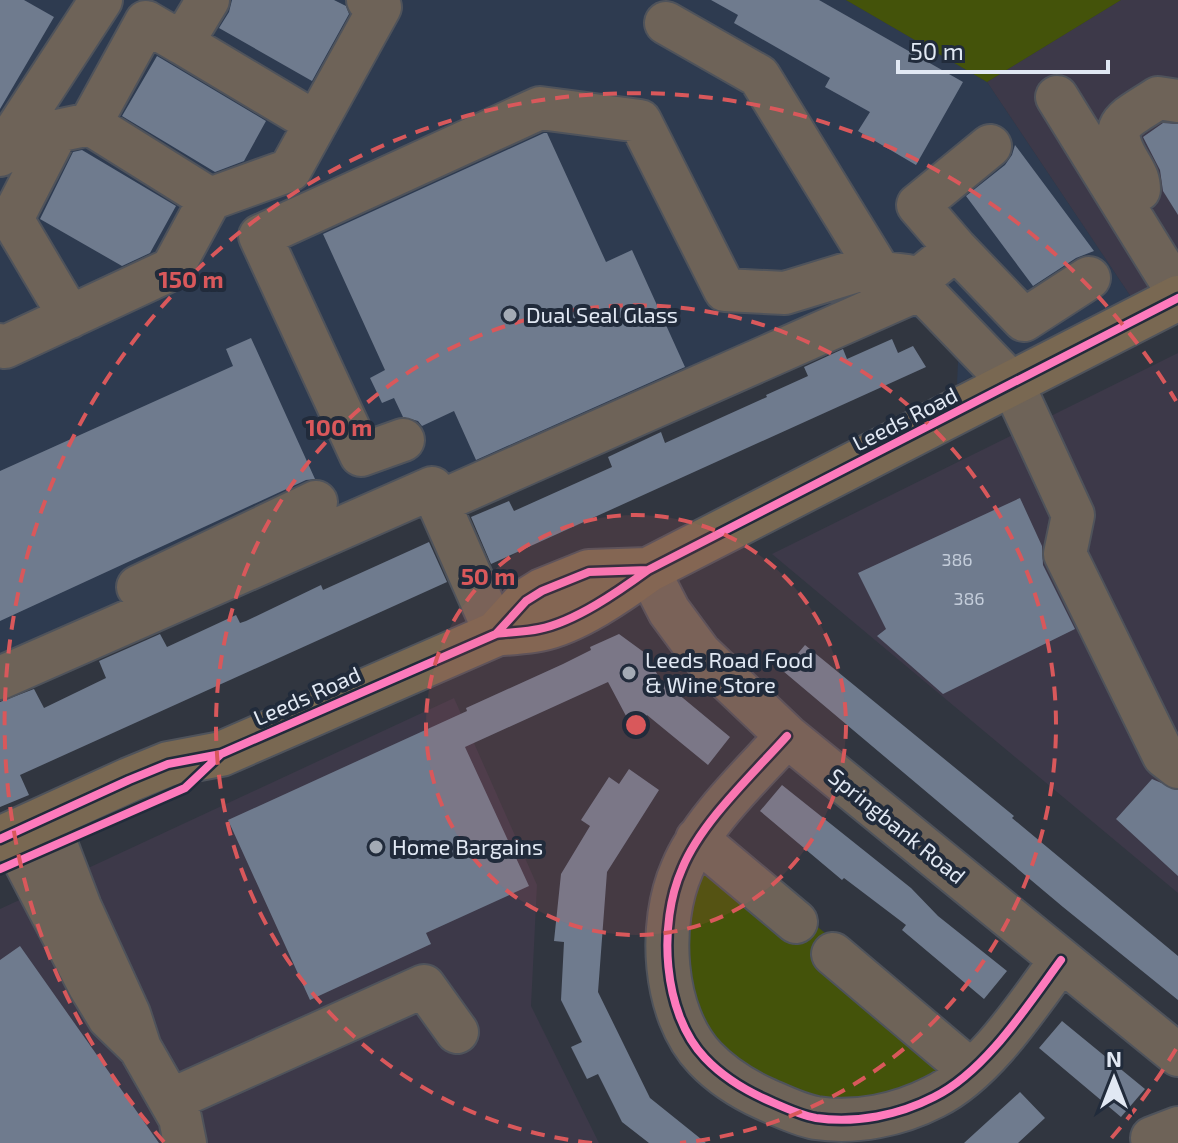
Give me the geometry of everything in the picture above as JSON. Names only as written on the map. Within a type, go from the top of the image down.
[{"type":"main road","name":"Leeds Road","points":[[21,848],[168,764],[221,754],[496,634],[526,601],[542,591],[589,572],[648,570],[1013,385],[1178,296]]},
{"type":"street","points":[[3,145],[101,0]]},
{"type":"street","points":[[182,43],[208,0]]},
{"type":"street","points":[[0,345],[5,347],[172,269],[210,199],[290,170],[380,7],[368,0]]},
{"type":"street","points":[[90,124],[146,22],[316,123]]},
{"type":"street","points":[[666,23],[759,76],[905,281],[1013,385],[1073,515],[1065,554],[1164,756],[1178,767]]},
{"type":"street","points":[[1057,97],[1129,213],[1166,248],[1178,296]]},
{"type":"street","points":[[1129,213],[1140,189],[1116,136],[1127,119],[1158,98],[1178,101]]},
{"type":"street","points":[[403,440],[361,455],[260,236],[540,108],[640,121],[725,290],[785,293],[860,270],[905,281]]},
{"type":"street","points":[[70,317],[12,219],[57,131],[90,124],[210,199]]},
{"type":"street","points":[[990,146],[918,205],[1024,320],[1089,278]]},
{"type":"street","points":[[439,502],[905,281],[956,249]]},
{"type":"street","points":[[0,678],[432,488],[496,634]]},
{"type":"street","points":[[0,653],[316,502]]},
{"type":"street","name":"Springbank Road","points":[[648,570],[669,611],[700,653],[787,736],[1178,1055]]},
{"type":"street","points":[[787,736],[697,839],[681,869],[669,906],[668,958],[678,1008],[703,1057],[722,1074],[742,1088],[814,1118],[850,1120],[903,1111],[938,1095],[970,1070],[1004,1037],[1061,960]]},
{"type":"street","points":[[697,839],[796,922]]},
{"type":"street","points":[[21,848],[80,907],[129,1014],[140,1048],[180,1118],[185,1143]]},
{"type":"street","points":[[833,954],[970,1070]]},
{"type":"street","points":[[171,1100],[424,986],[457,1032]]},
{"type":"shaded area","points":[[0,0],[846,0],[987,82],[1131,297],[957,384],[958,362],[949,337],[924,319],[870,314],[0,687]]},
{"type":"shaded area","points":[[1121,0],[1178,0],[1178,273],[1131,297],[987,82]]},
{"type":"shaded area","points":[[1178,353],[1178,893],[772,554]]},
{"type":"shaded area","points":[[454,698],[537,885],[531,1006],[599,1143],[0,1143],[0,909]]},
{"type":"green space","points":[[846,0],[1121,0],[987,82]]},
{"type":"green space","points":[[697,847],[809,920],[835,941],[958,1070],[936,1088],[814,1112],[706,1052],[673,959]]},
{"type":"building","points":[[0,0],[24,0],[54,17],[0,109]]},
{"type":"building","points":[[232,0],[334,0],[346,6],[349,14],[312,81],[219,28]]},
{"type":"building","points":[[711,0],[819,0],[963,82],[916,165],[858,131],[870,112],[825,87],[830,78],[734,23],[738,15]]},
{"type":"building","points":[[157,56],[266,121],[244,161],[215,172],[122,116]]},
{"type":"building","points":[[1163,123],[1178,124],[1178,215],[1163,191],[1160,170],[1143,137]]},
{"type":"building","name":"Dual Seal Glass","points":[[547,133],[606,262],[632,250],[685,367],[476,460],[454,411],[422,426],[418,421],[403,417],[394,398],[382,403],[370,378],[385,370],[323,234]]},
{"type":"building","points":[[1015,145],[1094,251],[1076,258],[1033,286],[966,196],[1005,165]]},
{"type":"building","points":[[82,150],[176,206],[150,253],[122,266],[40,219],[73,152]]},
{"type":"building","points":[[251,338],[315,479],[306,480],[0,621],[0,471],[233,366],[226,349]]},
{"type":"building","points":[[892,339],[898,353],[913,346],[926,367],[491,564],[471,517],[509,501],[514,511],[612,467],[608,457],[661,432],[665,443],[767,397],[808,376],[804,367],[843,349],[847,359]]},
{"type":"building","points":[[1020,498],[1042,546],[1043,565],[1075,629],[943,694],[877,636],[886,629],[858,573]]},
{"type":"building","points":[[429,542],[447,582],[20,775],[29,795],[0,807],[0,702],[34,689],[44,708],[106,678],[99,661],[160,634],[167,647],[236,615],[240,623],[246,621],[321,585],[323,590]]},
{"type":"building","name":"Home Bargains","points":[[619,634],[645,653],[660,679],[730,737],[708,765],[647,715],[634,731],[608,682],[465,747],[529,886],[426,933],[431,944],[310,1000],[228,820],[467,711],[466,708],[563,664]]},
{"type":"building","points":[[805,645],[1014,816],[1012,818],[1178,956],[1178,1000],[783,671]]},
{"type":"building","points":[[629,769],[659,790],[607,872],[598,992],[650,1098],[706,1143],[649,1143],[622,1122],[598,1074],[587,1079],[571,1047],[582,1042],[561,1000],[564,942],[554,941],[561,874],[590,826],[581,820],[609,777],[619,784]]},
{"type":"building","points":[[1152,779],[1178,790],[1178,876],[1116,819]]},
{"type":"building","points":[[782,785],[911,888],[938,916],[1007,971],[984,999],[902,930],[906,925],[844,878],[842,880],[760,811]]},
{"type":"building","points":[[20,946],[159,1143],[0,1143],[0,960]]},
{"type":"building","points":[[1062,1021],[1145,1089],[1121,1117],[1039,1048]]},
{"type":"building","points":[[1020,1092],[1045,1118],[1018,1143],[964,1143]]},
{"type":"cycle path","points":[[0,839],[168,764],[221,754],[496,634],[539,629],[567,620],[648,570],[1178,298]]},
{"type":"cycle path","points":[[496,634],[526,601],[542,591],[589,572],[648,570]]},
{"type":"cycle path","points":[[787,736],[729,799],[702,834],[682,869],[669,915],[667,941],[672,993],[691,1039],[718,1071],[757,1095],[816,1118],[862,1119],[906,1109],[953,1086],[988,1055],[1061,960]]},
{"type":"cycle path","points":[[0,869],[185,788],[221,754]]},
{"type":"place","name":"Dual Seal Glass","points":[[510,315]]},
{"type":"place","name":"Leeds Road Food & Wine Store","points":[[629,673]]},
{"type":"place","name":"Home Bargains","points":[[376,847]]}]
